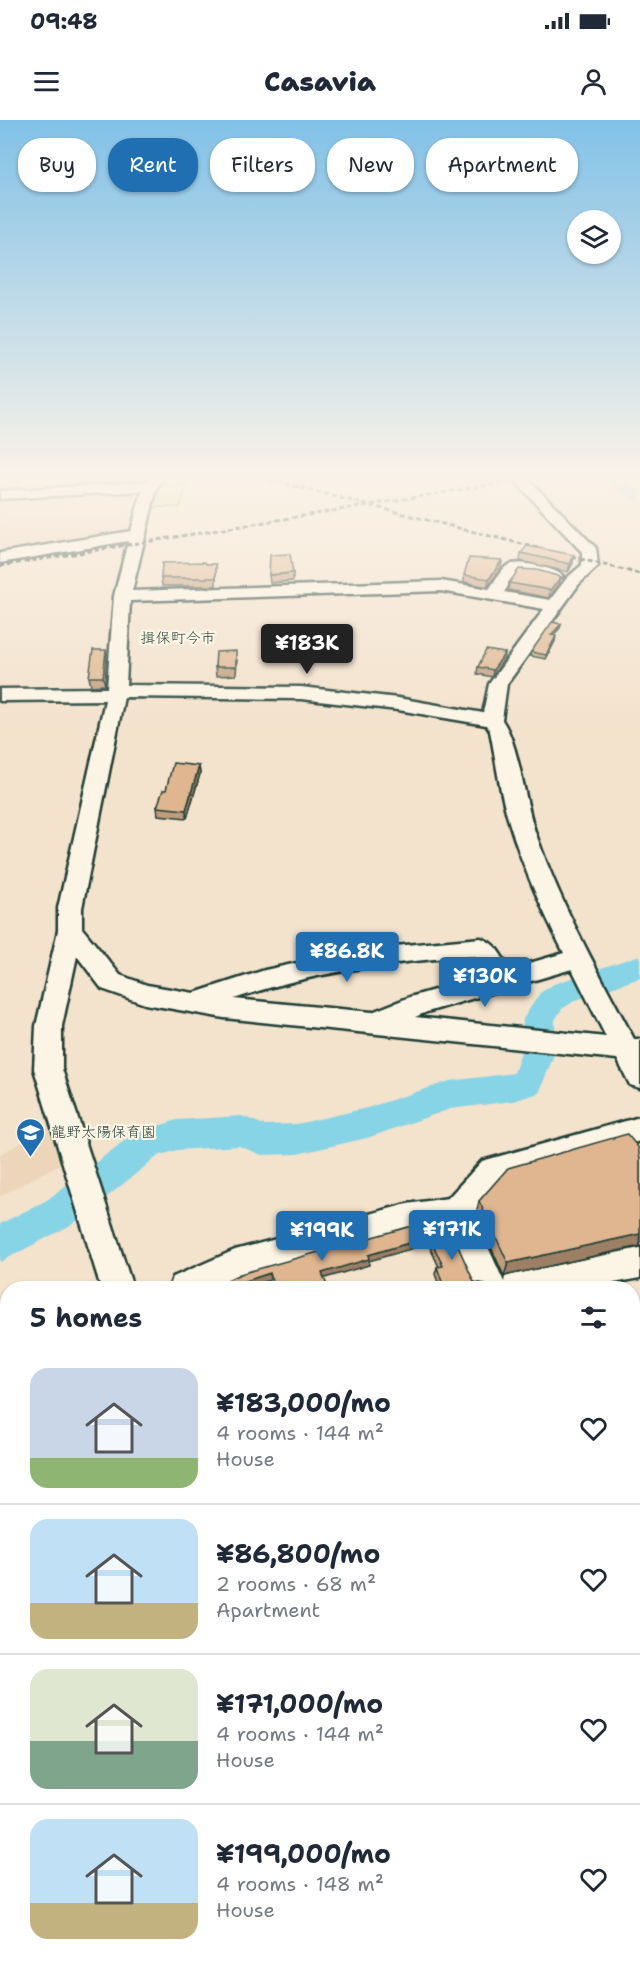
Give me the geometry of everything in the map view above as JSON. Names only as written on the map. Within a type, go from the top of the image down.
[{"type":"street","points":[[115,1281],[48,1069],[49,1026],[70,930],[70,908],[116,693],[122,596],[130,564]]},
{"type":"street","points":[[492,720],[498,684],[573,581],[590,567],[590,564]]},
{"type":"street","points":[[494,594],[512,570],[537,570],[573,581]]},
{"type":"street","points":[[122,596],[441,586],[555,606]]},
{"type":"street","points":[[0,695],[301,693],[374,701],[492,720],[500,731],[515,804],[526,839],[560,922],[633,1050],[640,1077]]},
{"type":"street","points":[[70,930],[111,982],[145,994],[196,1003],[633,1050]]},
{"type":"street","points":[[196,1003],[289,972],[348,960],[431,950],[481,947],[488,954],[502,980]]},
{"type":"street","points":[[378,1021],[419,1004],[579,958]]},
{"type":"street","points":[[200,1281],[235,1265],[406,1218],[456,1211],[493,1170],[640,1129]]},
{"type":"street","points":[[456,1211],[487,1281]]},
{"type":"street","points":[[551,1281],[640,1263]]},
{"type":"shaded area","name":"龍野太陽保育園","points":[[50,1128],[62,1163],[0,1196],[0,1154]]},
{"type":"building","points":[[162,564],[216,564],[216,578],[161,578]]},
{"type":"building","points":[[270,564],[292,564],[293,573],[269,575]]},
{"type":"building","points":[[467,564],[499,564],[489,579],[464,575]]},
{"type":"building","points":[[519,569],[537,570],[561,577],[550,590],[509,583]]},
{"type":"building","points":[[552,622],[561,624],[551,635],[556,636],[546,655],[531,652]]},
{"type":"building","points":[[93,650],[106,650],[103,677],[89,677]]},
{"type":"building","points":[[486,650],[505,653],[493,670],[478,667]]},
{"type":"building","points":[[236,651],[236,667],[215,667],[216,652]]},
{"type":"building","points":[[173,763],[199,766],[186,810],[157,807],[163,790],[166,790]]},
{"type":"building","points":[[627,1134],[638,1147],[640,1159],[640,1234],[508,1263],[479,1201],[508,1168]]},
{"type":"building","points":[[448,1224],[474,1281],[442,1281],[437,1267],[443,1266],[427,1232]]},
{"type":"building","points":[[408,1227],[413,1227],[419,1240],[368,1255],[369,1259],[322,1273],[325,1281],[272,1281],[270,1273],[245,1281],[225,1281],[240,1274]]},
{"type":"waterway","points":[[0,1244],[60,1212],[146,1145],[177,1135],[211,1131],[242,1131],[262,1140],[297,1139],[367,1123],[450,1095],[527,1083],[538,1052],[539,1019],[551,1001],[565,992],[640,966]]},
{"type":"railway","points":[[0,566],[11,564]]},
{"type":"railway","points":[[601,564],[640,574]]},
{"type":"place","name":"龍野太陽保育園","points":[[30,1158]]},
{"type":"district","name":"揖保町今市","points":[[178,638]]}]
